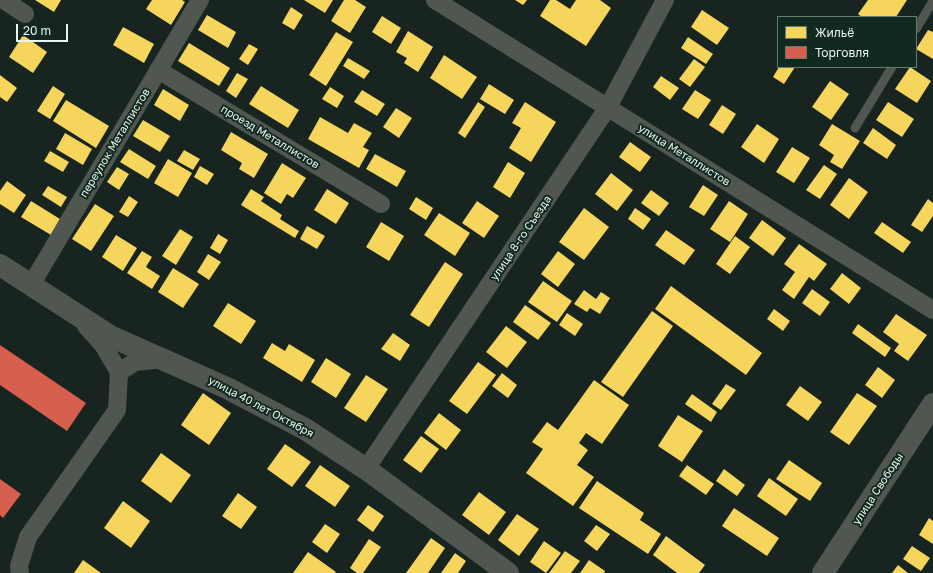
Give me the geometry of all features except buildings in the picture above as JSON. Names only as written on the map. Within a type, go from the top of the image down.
[{"type":"street","points":[[4,0],[25,14]]},
{"type":"street","name":"переулок Металлистов","points":[[31,285],[200,0]]},
{"type":"street","name":"улица Металлистов","points":[[435,0],[933,310]]},
{"type":"street","name":"улица 8-го Съезда","points":[[366,469],[608,107],[665,0]]},
{"type":"street","name":"проезд Металлистов","points":[[158,70],[381,204]]},
{"type":"street","name":"улица 40 лет Октября","points":[[0,265],[110,336],[228,388],[305,428],[366,469],[508,573]]},
{"type":"street","points":[[20,573],[19,566],[28,537],[117,410],[119,372],[103,345],[72,311]]},
{"type":"street","points":[[119,372],[135,362],[162,359]]},
{"type":"street","name":"улица Свободы","points":[[823,573],[933,404]]},
{"type":"lane","points":[[917,27],[933,1]]},
{"type":"lane","points":[[855,128],[891,68]]}]
